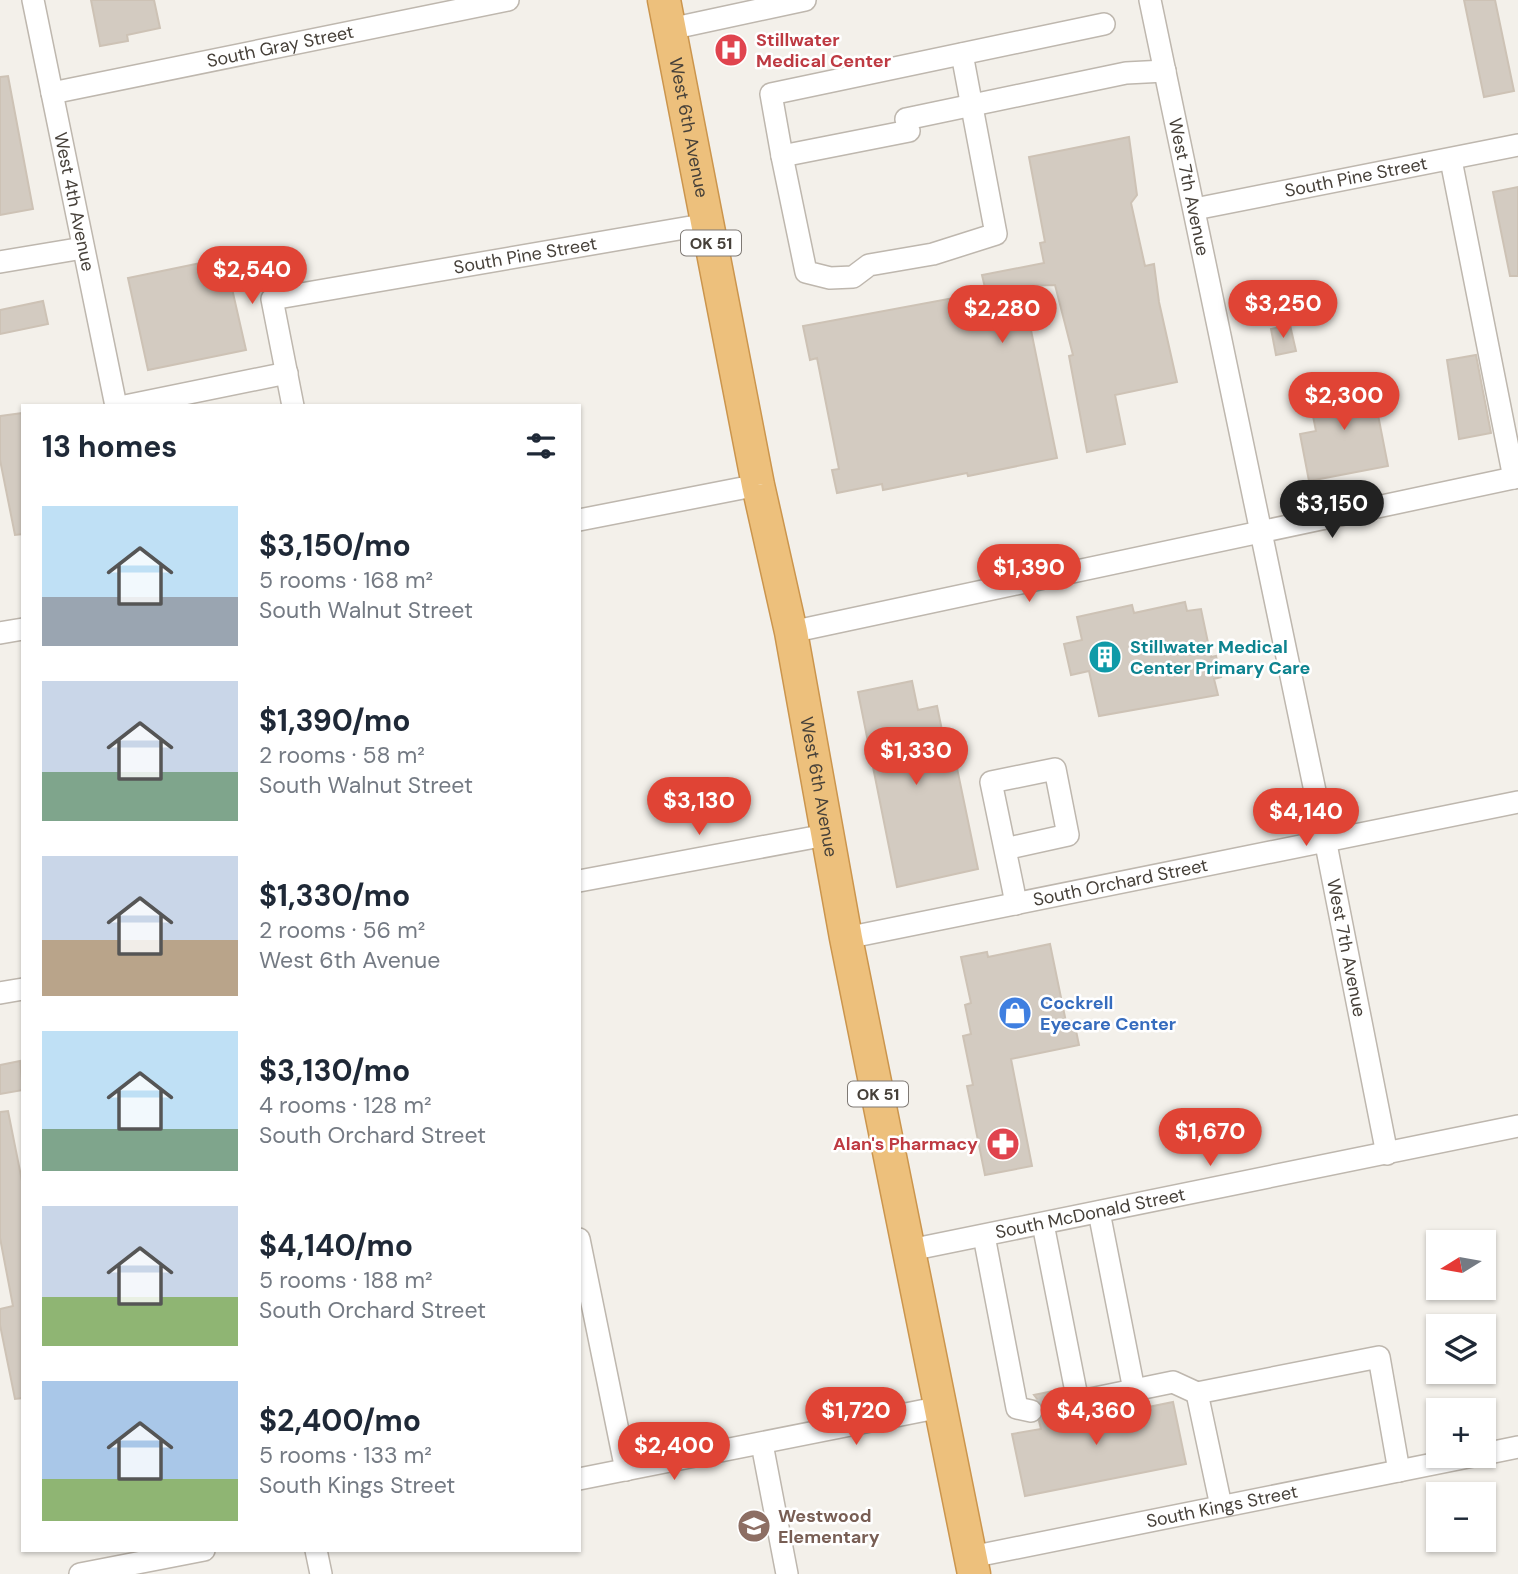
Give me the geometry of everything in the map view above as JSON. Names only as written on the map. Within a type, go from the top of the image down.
[{"type":"highway","name":"West 6th Avenue","points":[[667,15],[758,485],[791,632],[846,939],[972,1565]]},
{"type":"street","name":"West 4th Avenue","points":[[33,0],[116,404]]},
{"type":"street","name":"South Gray Street","points":[[52,93],[508,0]]},
{"type":"street","points":[[667,15],[805,0]]},
{"type":"street","name":"West 7th Avenue","points":[[1150,0],[1325,839],[1387,1154]]},
{"type":"street","points":[[962,54],[996,234],[933,254],[869,265],[853,277],[831,278],[806,272],[771,94],[1104,24]]},
{"type":"street","points":[[782,156],[909,131],[906,119],[1126,73],[1165,71]]},
{"type":"street","name":"South Pine Street","points":[[1195,209],[1518,145]]},
{"type":"street","points":[[791,632],[1516,478],[1451,160]]},
{"type":"street","name":"South Pine Street","points":[[287,373],[272,299],[708,224]]},
{"type":"street","points":[[0,262],[83,248]]},
{"type":"street","points":[[135,404],[287,373],[293,404]]},
{"type":"street","points":[[581,520],[758,485]]},
{"type":"street","points":[[0,633],[21,628]]},
{"type":"street","points":[[1005,849],[1068,835],[1055,769],[991,782],[1016,904]]},
{"type":"street","name":"South Orchard Street","points":[[846,939],[1325,839],[1518,802]]},
{"type":"street","points":[[581,881],[826,835]]},
{"type":"street","points":[[0,993],[21,989]]},
{"type":"street","name":"South McDonald Street","points":[[910,1250],[1518,1126]]},
{"type":"street","points":[[1099,1212],[1134,1390]]},
{"type":"street","points":[[1043,1224],[1071,1403],[1173,1382],[1197,1393],[1379,1357],[1399,1471]]},
{"type":"street","points":[[984,1236],[1017,1408],[1031,1411]]},
{"type":"street","points":[[581,1250],[626,1470]]},
{"type":"street","points":[[1197,1393],[1222,1506]]},
{"type":"street","points":[[581,1479],[941,1407]]},
{"type":"street","points":[[762,1444],[788,1574]]},
{"type":"street","points":[[1496,1452],[1518,1447]]},
{"type":"street","name":"South Kings Street","points":[[972,1565],[1222,1506],[1426,1466]]},
{"type":"street","points":[[80,1574],[194,1552]]},
{"type":"street","points":[[316,1552],[321,1574]]},
{"type":"building","points":[[91,0],[154,0],[160,28],[127,35],[128,41],[100,46]]},
{"type":"building","points":[[1464,0],[1495,0],[1514,91],[1484,97]]},
{"type":"building","points":[[8,76],[33,209],[0,215],[0,77]]},
{"type":"building","points":[[1129,137],[1137,195],[1131,203],[1145,266],[1154,264],[1159,302],[1177,382],[1115,395],[1125,444],[1087,452],[1069,356],[1073,355],[1055,285],[1022,286],[1057,458],[883,490],[882,484],[837,493],[832,470],[839,469],[817,358],[810,360],[803,326],[986,292],[982,275],[1044,263],[1040,243],[1045,242],[1029,157]]},
{"type":"building","points":[[1518,187],[1518,276],[1510,276],[1493,192]]},
{"type":"building","points":[[225,258],[246,350],[148,370],[128,278]]},
{"type":"building","points":[[43,301],[48,324],[0,334],[0,310]]},
{"type":"building","points":[[1290,325],[1296,351],[1276,355],[1271,329]]},
{"type":"building","points":[[1476,355],[1491,433],[1459,439],[1447,360]]},
{"type":"building","points":[[1371,379],[1388,466],[1309,481],[1300,434],[1316,431],[1308,391]]},
{"type":"building","points":[[21,413],[21,534],[15,535],[0,460],[0,416]]},
{"type":"building","points":[[1185,602],[1187,611],[1201,609],[1211,657],[1216,656],[1221,677],[1214,679],[1218,695],[1099,716],[1089,671],[1071,675],[1064,644],[1082,640],[1077,617],[1132,605],[1134,613]]},
{"type":"building","points":[[912,681],[918,710],[937,706],[950,769],[957,768],[978,869],[897,887],[858,692]]},
{"type":"building","name":"Cockrell Eyecare Center","points":[[1050,944],[1066,1022],[1074,1021],[1079,1045],[1011,1059],[1032,1166],[985,1175],[967,1086],[973,1085],[963,1036],[971,1034],[965,1005],[971,1003],[961,957],[987,952],[988,957]]},
{"type":"building","points":[[20,1061],[21,1090],[0,1094],[0,1065]]},
{"type":"building","points":[[8,1111],[21,1176],[21,1398],[15,1399],[0,1325],[0,1309],[13,1306],[0,1238],[0,1112]]},
{"type":"building","points":[[1058,1390],[1053,1407],[1064,1417],[1065,1424],[1173,1402],[1186,1464],[1025,1496],[1012,1434],[1041,1429],[1039,1421],[1044,1408],[1034,1395]]},
{"type":"tunnel","points":[[1031,1411],[1064,1405]]},
{"type":"place","name":"Stillwater Medical Center","points":[[731,50]]},
{"type":"place","name":"Stillwater Medical Center Primary Care","points":[[1105,657]]},
{"type":"place","name":"Cockrell Eyecare Center","points":[[1015,1013]]},
{"type":"place","name":"Alan's Pharmacy","points":[[1003,1144]]},
{"type":"place","name":"Westwood Elementary","points":[[754,1526]]}]
